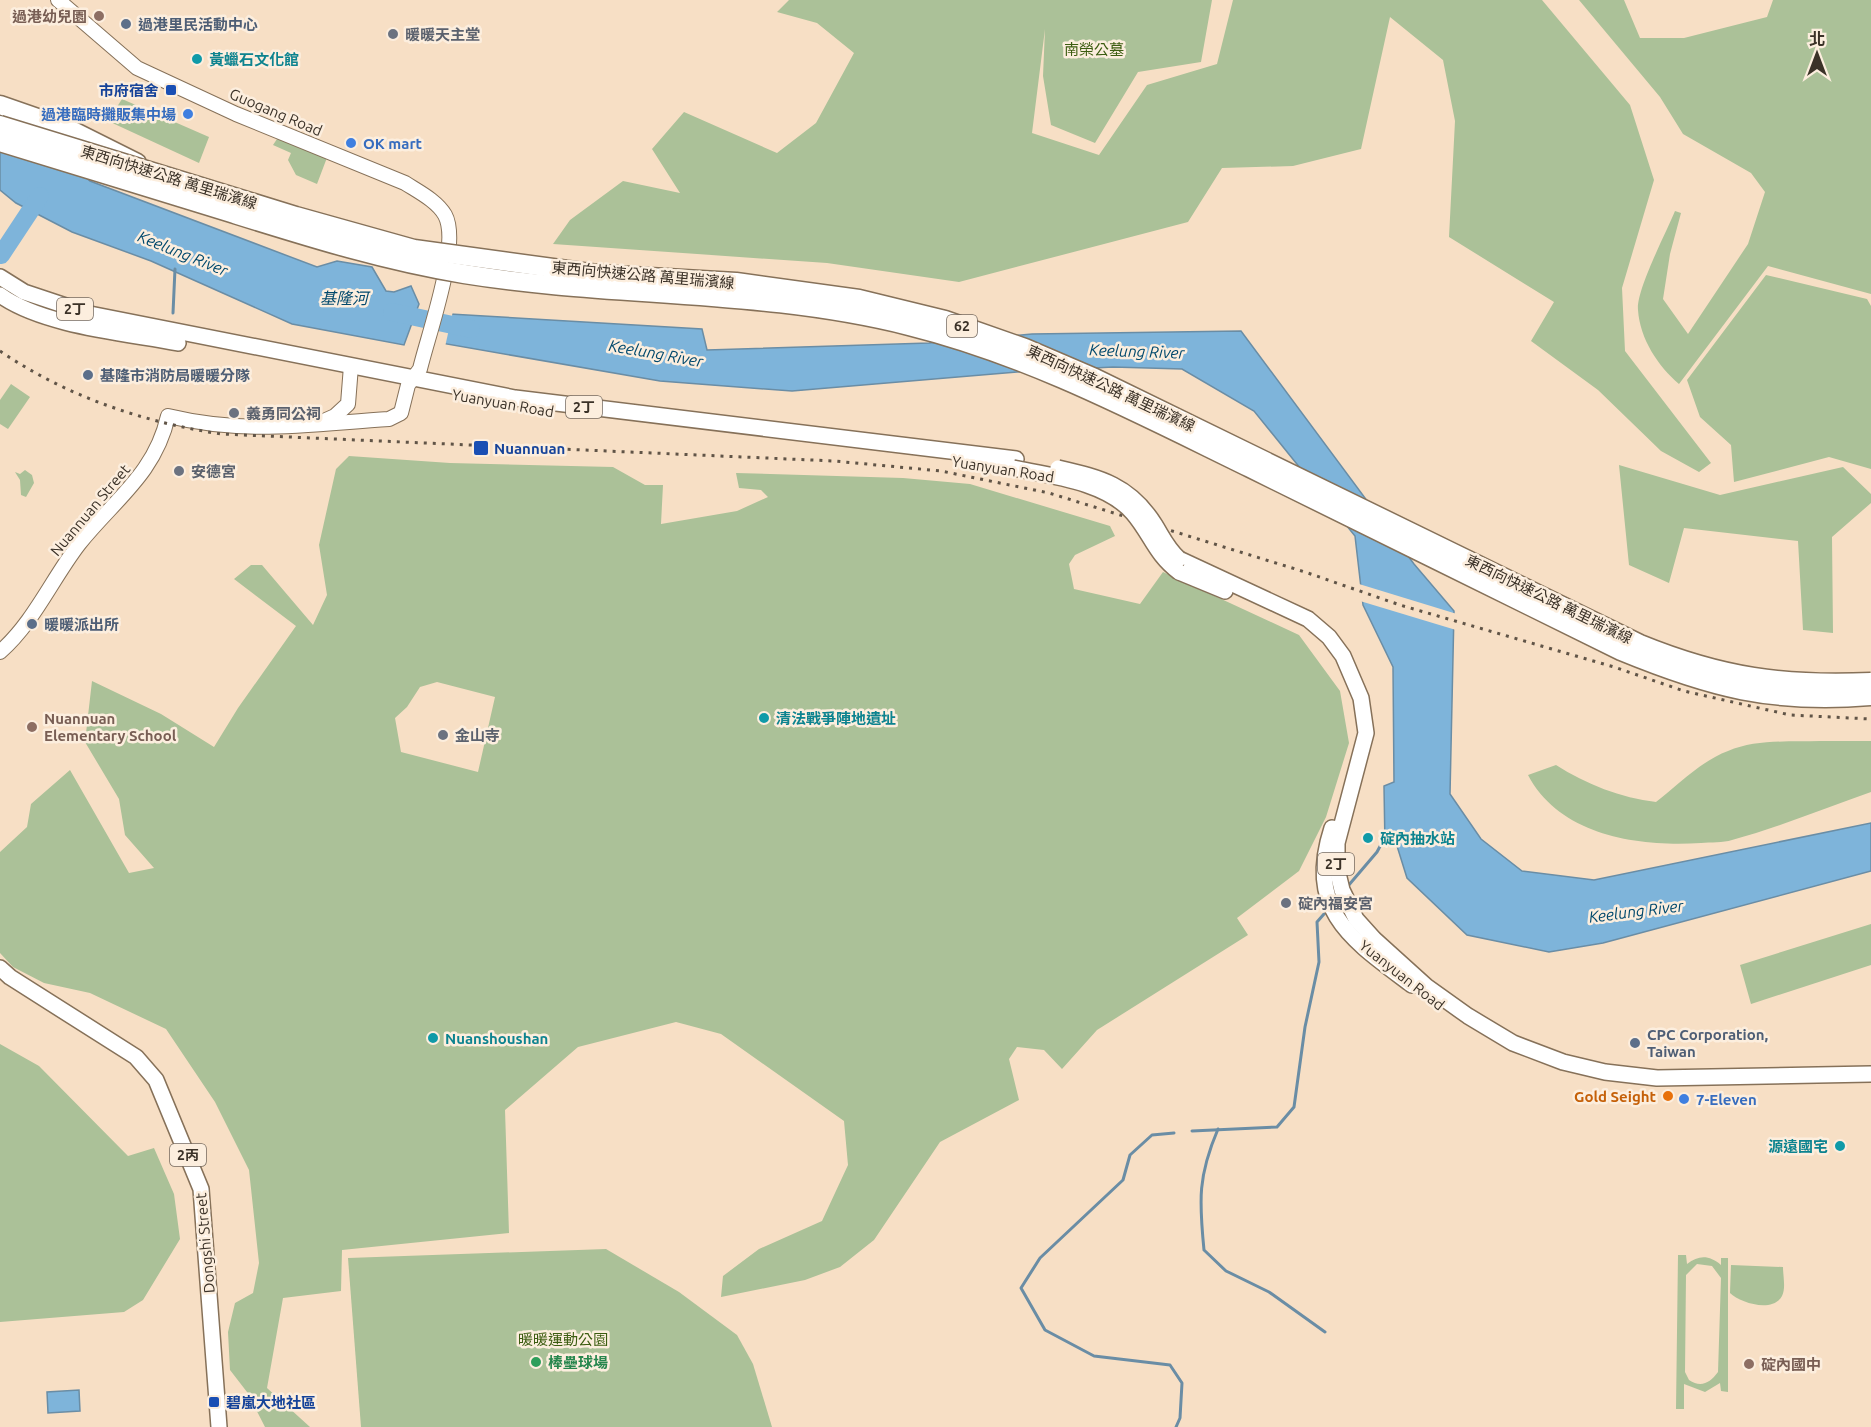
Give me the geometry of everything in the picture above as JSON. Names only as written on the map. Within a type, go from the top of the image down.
[{"type":"highway","points":[[0,105],[69,129],[149,170]]},
{"type":"highway","name":"東西向快速公路 萬里瑞濱線","points":[[0,125],[297,216],[414,249],[597,274],[790,288],[859,299],[945,320],[1025,348],[1095,378],[1640,644],[1687,663],[1748,677],[1795,683],[1871,682]]},
{"type":"highway","name":"東西向快速公路 萬里瑞濱線","points":[[0,142],[278,228],[405,264],[591,290],[727,297],[819,308],[909,326],[962,341],[1090,390],[1621,651],[1682,676],[1734,691],[1789,698],[1871,696]]},
{"type":"main road","name":"2丁","points":[[0,277],[39,298],[154,333]]},
{"type":"main road","name":"2丁","points":[[0,295],[25,310],[84,326],[154,333]]},
{"type":"main road","name":"Yuanyuan Road","points":[[154,333],[350,370],[414,377],[512,407],[1015,463],[1118,497],[1135,515],[1166,562],[1179,565],[1308,629],[1326,647],[1342,671],[1355,702],[1358,734],[1327,844],[1322,876],[1327,900],[1348,931],[1377,959],[1412,986],[1503,1046],[1538,1060],[1585,1074],[1639,1082],[1657,1078],[1871,1074]]},
{"type":"main road","name":"Dongshi Street","points":[[0,968],[10,977],[136,1057],[156,1080],[201,1189],[219,1427]]},
{"type":"street","name":"Guogang Road","points":[[58,0],[137,68],[236,114],[405,183],[428,198],[444,215],[451,240],[447,265],[414,377]]},
{"type":"street","name":"Nuannuan Street","points":[[316,424],[335,417],[348,404],[350,370]]},
{"type":"street","name":"Nuannuan Street","points":[[0,652],[15,639],[80,543],[129,491],[162,439],[168,416],[196,423],[286,429],[394,417],[401,413],[414,377]]},
{"type":"green space","name":"南榮公墓","points":[[789,0],[1212,0],[1201,62],[1138,72],[1095,143],[1051,125],[1043,76],[1045,29],[1032,133],[1099,155],[1147,85],[1217,64],[1233,0],[1542,0],[1630,105],[1654,180],[1622,288],[1625,351],[1711,463],[1699,472],[1661,451],[1598,390],[1531,341],[1554,302],[1449,237],[1455,121],[1443,60],[1390,17],[1361,149],[1293,166],[1222,168],[1188,222],[959,282],[827,263],[553,244],[570,220],[623,181],[680,193],[652,149],[684,112],[777,153],[816,123],[854,53],[817,23],[777,12]]},
{"type":"green space","points":[[1579,0],[1624,0],[1640,38],[1684,38],[1767,17],[1773,0],[1871,0],[1871,294],[1768,266],[1679,384],[1671,377],[1657,360],[1646,341],[1638,310],[1647,275],[1675,211],[1681,213],[1670,254],[1663,299],[1688,334],[1748,244],[1765,192],[1751,173],[1683,134],[1660,97]]},
{"type":"green space","points":[[122,99],[209,137],[199,163],[108,121]]},
{"type":"green space","points":[[279,136],[328,155],[317,184],[296,175],[288,160],[291,153],[273,145]]},
{"type":"green space","points":[[1766,275],[1867,299],[1871,306],[1871,469],[1829,457],[1734,482],[1731,445],[1700,417],[1687,380]]},
{"type":"green space","points":[[11,384],[30,397],[8,429],[0,424],[0,400]]},
{"type":"green space","points":[[349,456],[450,463],[613,467],[645,485],[663,485],[661,524],[737,511],[768,497],[761,490],[739,488],[736,473],[903,478],[970,484],[1110,526],[1115,536],[1075,555],[1069,564],[1074,589],[1140,604],[1163,572],[1299,635],[1340,691],[1349,743],[1326,817],[1299,871],[1237,918],[1248,935],[1097,1030],[1062,1069],[1044,1050],[1017,1047],[1009,1059],[1019,1100],[940,1142],[874,1240],[840,1267],[805,1280],[721,1297],[723,1276],[759,1249],[822,1221],[848,1165],[844,1121],[721,1034],[676,1022],[578,1047],[505,1110],[509,1233],[342,1250],[341,1291],[283,1298],[267,1388],[310,1427],[265,1427],[247,1392],[230,1370],[228,1332],[235,1303],[253,1293],[259,1263],[249,1170],[215,1102],[166,1029],[90,993],[44,983],[13,967],[0,953],[0,852],[27,827],[31,804],[70,770],[129,873],[154,868],[125,835],[119,799],[85,742],[92,681],[161,714],[214,747],[238,708],[296,626],[234,579],[251,565],[262,565],[313,625],[327,595],[319,545],[336,469]],"holes":[[[437,682],[495,697],[478,772],[401,752],[395,718],[407,707],[420,687]]]},
{"type":"green space","points":[[1619,465],[1720,495],[1843,467],[1871,494],[1871,503],[1832,537],[1833,633],[1803,630],[1798,541],[1684,528],[1669,583],[1629,565]]},
{"type":"green space","points":[[25,470],[32,475],[34,483],[26,497],[21,495],[20,480],[15,472],[20,474]]},
{"type":"green space","points":[[1785,741],[1871,741],[1871,792],[1725,842],[1652,843],[1603,833],[1580,824],[1560,812],[1542,796],[1528,775],[1556,765],[1604,789],[1656,802],[1699,767],[1718,755],[1739,747]]},
{"type":"green space","points":[[1871,924],[1871,965],[1751,1004],[1740,965]]},
{"type":"green space","points":[[0,1044],[39,1066],[128,1156],[154,1148],[174,1194],[180,1239],[143,1300],[124,1312],[0,1322]]},
{"type":"green space","name":"暖暖運動公園","points":[[606,1249],[679,1292],[737,1335],[753,1364],[772,1427],[361,1427],[348,1258]]},
{"type":"green space","points":[[1678,1255],[1686,1255],[1687,1264],[1704,1257],[1721,1265],[1721,1258],[1728,1258],[1728,1392],[1721,1391],[1720,1383],[1705,1392],[1684,1384],[1684,1409],[1676,1409]],"holes":[[[1697,1264],[1712,1266],[1721,1278],[1718,1372],[1712,1379],[1697,1384],[1689,1380],[1685,1372],[1686,1275]]]},
{"type":"green space","points":[[1731,1265],[1783,1267],[1782,1296],[1778,1301],[1764,1305],[1748,1303],[1735,1297],[1730,1293]]},
{"type":"water","name":"基隆河","points":[[0,98],[90,181],[317,267],[337,261],[372,267],[386,291],[394,292],[411,286],[419,304],[404,345],[292,324],[151,261],[72,232],[16,203],[0,190]]},
{"type":"water","points":[[450,314],[702,329],[707,350],[929,343],[1032,334],[1241,331],[1414,564],[1454,611],[1450,794],[1481,839],[1522,871],[1594,880],[1871,823],[1871,871],[1603,943],[1549,952],[1467,935],[1407,878],[1397,846],[1385,846],[1384,786],[1394,782],[1393,667],[1363,605],[1355,536],[1254,411],[1182,369],[1113,367],[1017,372],[792,391],[660,381],[441,343]]},
{"type":"water","points":[[79,1390],[80,1411],[48,1413],[47,1392]]},
{"type":"pier","points":[[450,311],[453,311],[445,347],[440,346],[438,343]]},
{"type":"pier","points":[[1359,584],[1457,614],[1456,630],[1360,601]]},
{"type":"waterway","points":[[1,255],[40,196]]},
{"type":"waterway","points":[[173,313],[175,269]]},
{"type":"waterway","name":"Keelung River","points":[[392,312],[471,329]]},
{"type":"waterway","points":[[1348,886],[1377,852],[1385,837]]},
{"type":"waterway","points":[[1192,1131],[1277,1127],[1294,1107],[1305,1027],[1319,962],[1317,922],[1324,914]]},
{"type":"waterway","points":[[1218,1129],[1203,1175],[1201,1217],[1204,1250],[1226,1271],[1269,1292],[1325,1332]]},
{"type":"waterway","points":[[1174,1133],[1152,1135],[1130,1155],[1123,1180],[1040,1258],[1021,1288],[1045,1330],[1094,1356],[1170,1365],[1182,1383],[1180,1418],[1176,1427]]},
{"type":"railway","points":[[0,351],[51,381],[106,405],[162,422],[221,434],[834,461],[941,471],[1049,493],[1305,572],[1400,605],[1614,667],[1684,691],[1790,715],[1871,719]]},
{"type":"place","name":"過港幼兒園","points":[[99,16]]},
{"type":"place","name":"過港里民活動中心","points":[[126,24]]},
{"type":"place","name":"暖暖天主堂","points":[[393,34]]},
{"type":"place","name":"黃蠟石文化館","points":[[197,59]]},
{"type":"place","name":"市府宿舍","points":[[171,90]]},
{"type":"place","name":"過港臨時攤販集中場","points":[[188,114]]},
{"type":"place","name":"OK mart","points":[[351,143]]},
{"type":"place","name":"基隆市消防局暖暖分隊","points":[[88,375]]},
{"type":"place","name":"義勇同公祠","points":[[234,413]]},
{"type":"place","name":"Nuannuan","points":[[481,448]]},
{"type":"place","name":"安德宮","points":[[179,471]]},
{"type":"place","name":"暖暖派出所","points":[[32,624]]},
{"type":"place","name":"清法戰爭陣地遺址","points":[[764,718]]},
{"type":"place","name":"Nuannuan Elementary School","points":[[32,727]]},
{"type":"place","name":"金山寺","points":[[443,735]]},
{"type":"place","name":"碇內抽水站","points":[[1368,838]]},
{"type":"place","name":"碇內福安宮","points":[[1286,903]]},
{"type":"place","name":"Nuanshoushan","points":[[433,1038]]},
{"type":"place","name":"CPC Corporation, Taiwan","points":[[1635,1043]]},
{"type":"place","name":"Gold Seight","points":[[1668,1096]]},
{"type":"place","name":"7-Eleven","points":[[1684,1099]]},
{"type":"place","name":"源遠國宅","points":[[1840,1146]]},
{"type":"place","name":"棒壘球場","points":[[536,1362]]},
{"type":"place","name":"碇內國中","points":[[1749,1364]]},
{"type":"place","name":"碧嵐大地社區","points":[[214,1402]]}]
